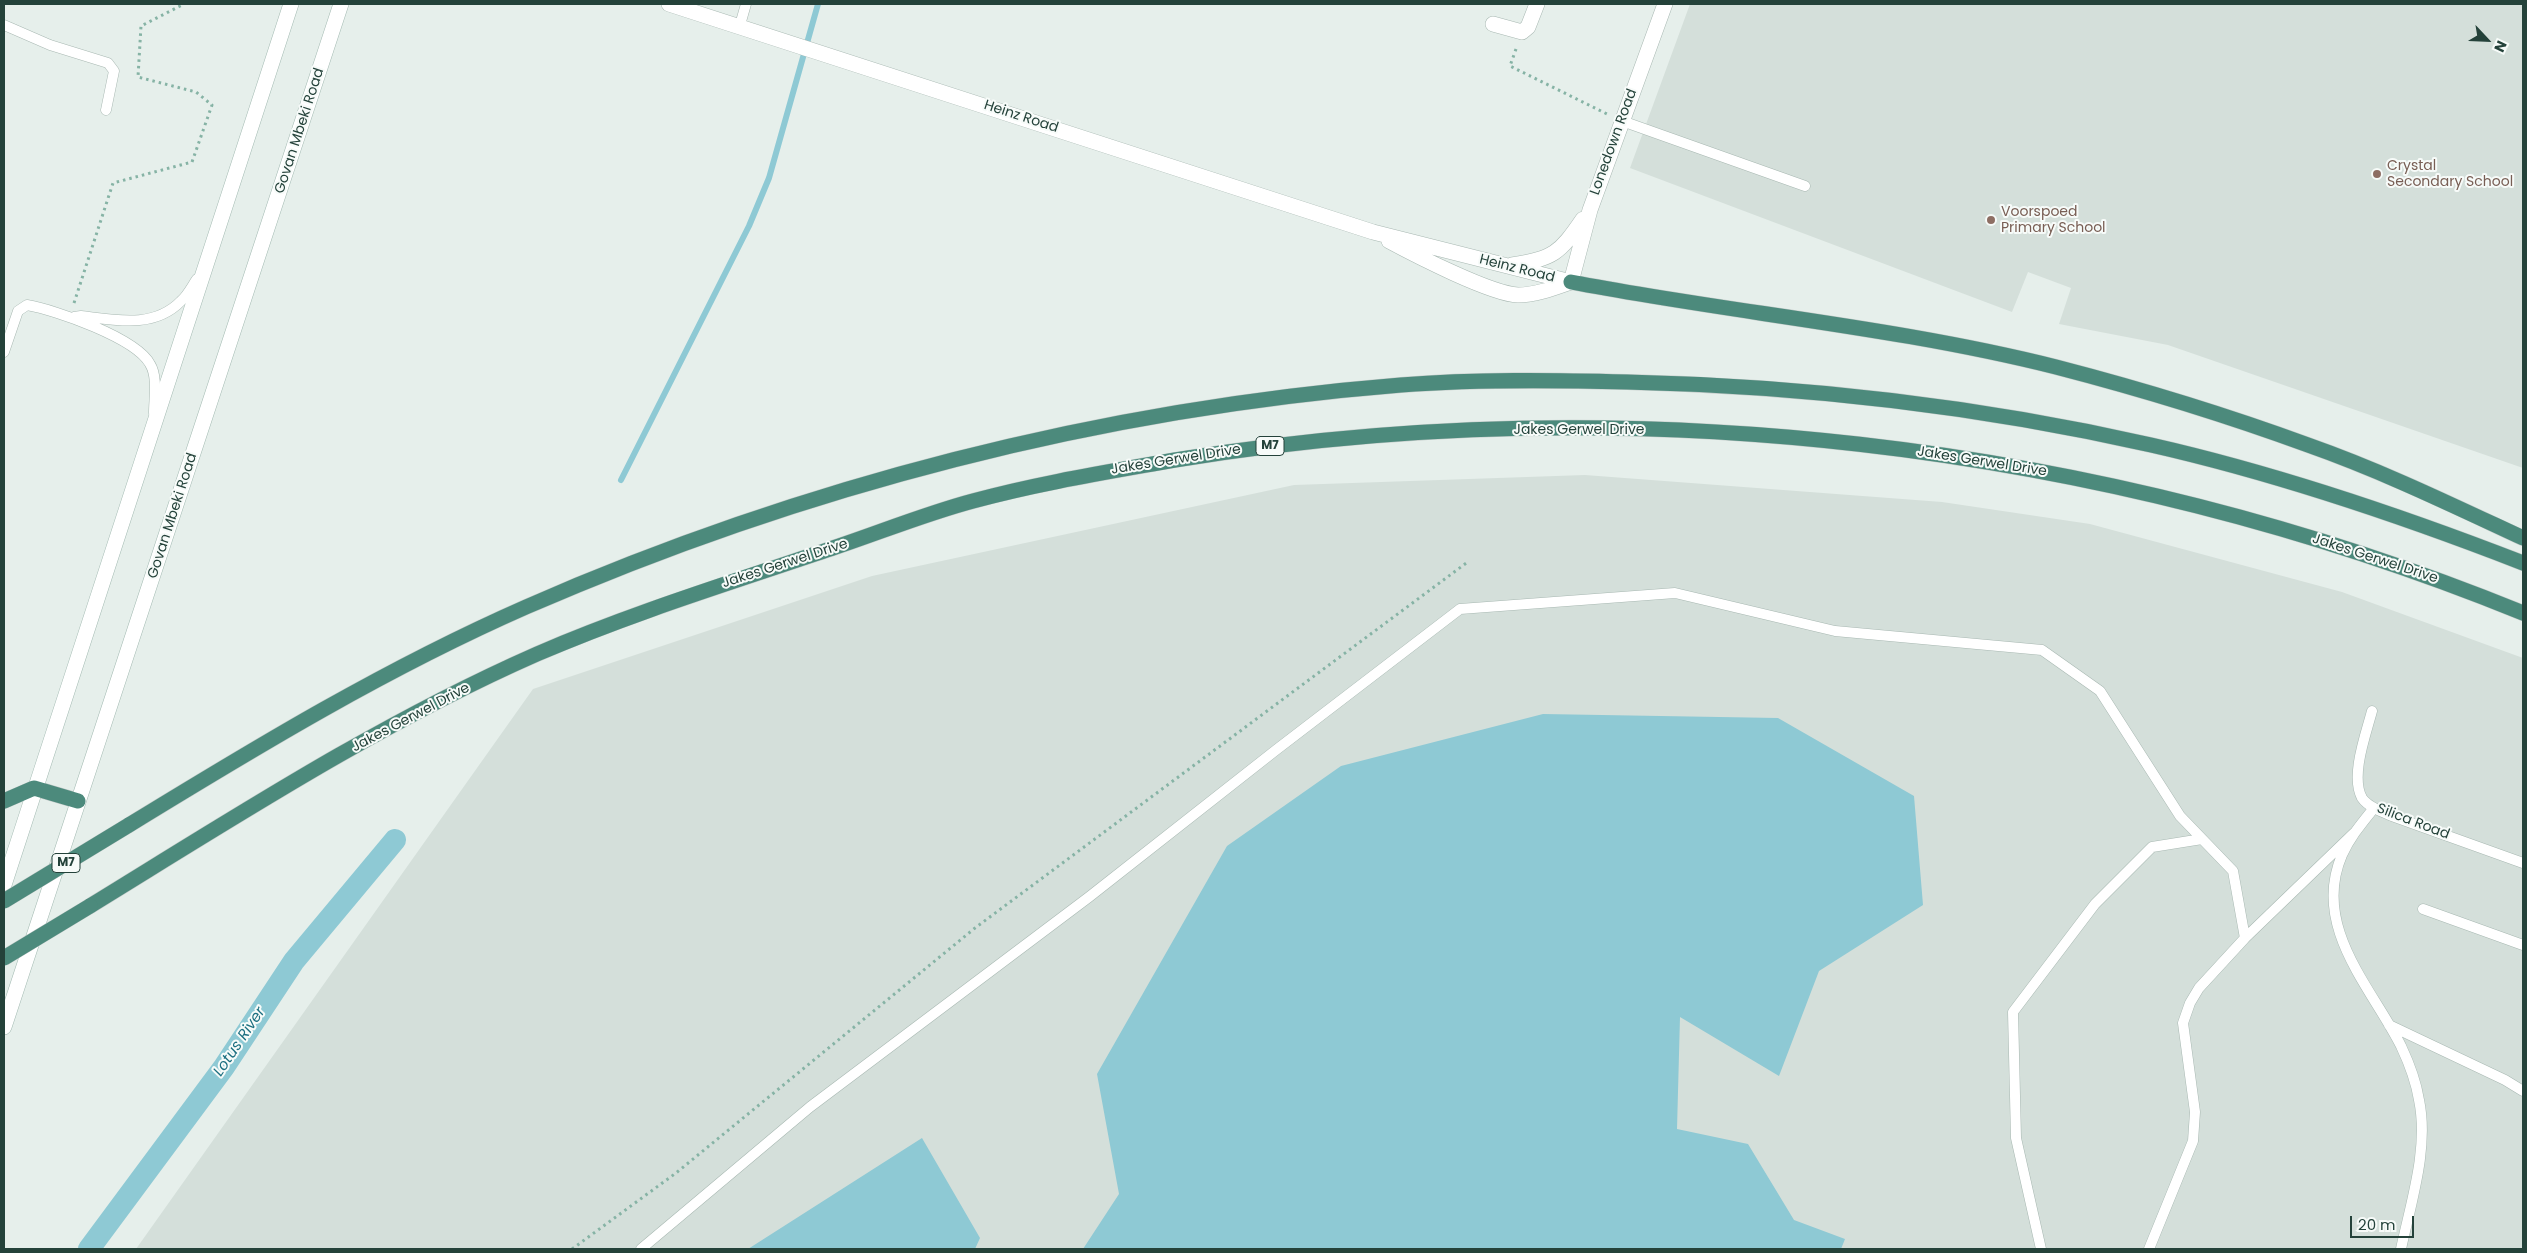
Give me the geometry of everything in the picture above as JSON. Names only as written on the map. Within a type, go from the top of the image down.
[{"type":"highway","points":[[1571,282],[1632,294],[1831,324],[1976,350],[2054,367],[2136,389],[2309,445],[2380,473],[2523,538]]},
{"type":"highway","name":"M7","points":[[4,901],[260,745],[394,670],[522,609],[670,547],[828,496],[958,459],[1099,425],[1254,400],[1406,384],[1560,380],[1701,383],[1919,403],[2099,434],[2156,446],[2357,502],[2523,563]]},
{"type":"highway","name":"Jakes Gerwel Drive","points":[[4,958],[262,800],[405,718],[537,655],[664,604],[972,501],[1104,472],[1252,448],[1408,433],[1547,428],[1694,430],[1917,451],[2047,472],[2144,493],[2344,546],[2454,585],[2523,613]]},
{"type":"highway","points":[[4,801],[34,788],[78,801]]},
{"type":"main road","name":"Govan Mbeki Road","points":[[4,1027],[342,4]]},
{"type":"main road","name":"Heinz Road","points":[[669,4],[764,32],[841,59],[1372,232],[1571,282]]},
{"type":"main road","points":[[1493,24],[1522,32],[1528,27],[1537,4]]},
{"type":"main road","name":"Lonedown Road","points":[[1571,282],[1590,210],[1665,4]]},
{"type":"main road","points":[[4,885],[289,5]]},
{"type":"main road","points":[[1504,266],[1538,261],[1560,250],[1590,210]]},
{"type":"main road","name":"Heinz Road","points":[[1372,232],[1413,254],[1500,292],[1518,295],[1543,291],[1571,282]]},
{"type":"lane","points":[[740,25],[746,4]]},
{"type":"lane","points":[[4,25],[50,45],[108,63],[114,71],[106,110]]},
{"type":"lane","points":[[1622,121],[1805,186]]},
{"type":"lane","points":[[71,318],[81,316],[126,322],[145,320],[164,313],[181,302],[202,272]]},
{"type":"lane","points":[[4,352],[18,311],[22,306],[32,306],[99,329],[135,349],[150,364],[154,374],[155,419]]},
{"type":"lane","points":[[641,1249],[810,1107],[1089,897],[1460,609],[1675,593],[1835,631],[2042,650],[2100,691],[2180,816],[2233,871],[2245,938]]},
{"type":"lane","name":"Silica Road","points":[[2372,711],[2357,776],[2363,799],[2374,808],[2523,863]]},
{"type":"lane","points":[[2149,1249],[2193,1141],[2195,1112],[2183,1023],[2190,1003],[2199,988],[2245,938],[2354,833],[2374,808]]},
{"type":"lane","points":[[2354,833],[2342,856],[2336,878],[2334,900],[2337,921],[2358,978],[2401,1046],[2414,1076],[2420,1101],[2423,1130],[2401,1249]]},
{"type":"lane","points":[[2041,1249],[2016,1138],[2013,1012],[2095,904],[2152,847],[2202,839]]},
{"type":"lane","points":[[2423,909],[2523,945]]},
{"type":"lane","points":[[2388,1025],[2505,1080],[2523,1092]]},
{"type":"path","points":[[71,318],[113,183],[192,162],[212,105],[196,92],[138,77],[141,26],[184,4]]},
{"type":"path","points":[[1522,32],[1510,66],[1622,121]]},
{"type":"path","points":[[572,1249],[676,1172],[975,928],[1468,561]]},
{"type":"shaded area","points":[[1690,4],[2523,4],[2523,468],[2168,345],[2059,324],[2071,288],[2028,272],[2012,312],[1630,168]]},
{"type":"shaded area","points":[[1585,475],[1942,502],[2090,524],[2342,592],[2523,658],[2523,1249],[136,1249],[533,689],[872,576],[1294,485]]},
{"type":"water","points":[[1543,714],[1778,718],[1914,796],[1923,905],[1819,971],[1779,1076],[1680,1017],[1677,1129],[1748,1144],[1794,1220],[1845,1239],[1841,1249],[1083,1249],[1119,1194],[1097,1074],[1227,846],[1341,766]]},
{"type":"water","points":[[922,1138],[980,1238],[975,1249],[748,1249]]},
{"type":"waterway","points":[[621,480],[749,226],[769,178],[818,4]]},
{"type":"waterway","name":"Lotus River","points":[[89,1249],[224,1067],[294,961],[395,840]]},
{"type":"place","name":"Crystal Secondary School","points":[[2377,174]]},
{"type":"place","name":"Voorspoed Primary School","points":[[1991,220]]}]
